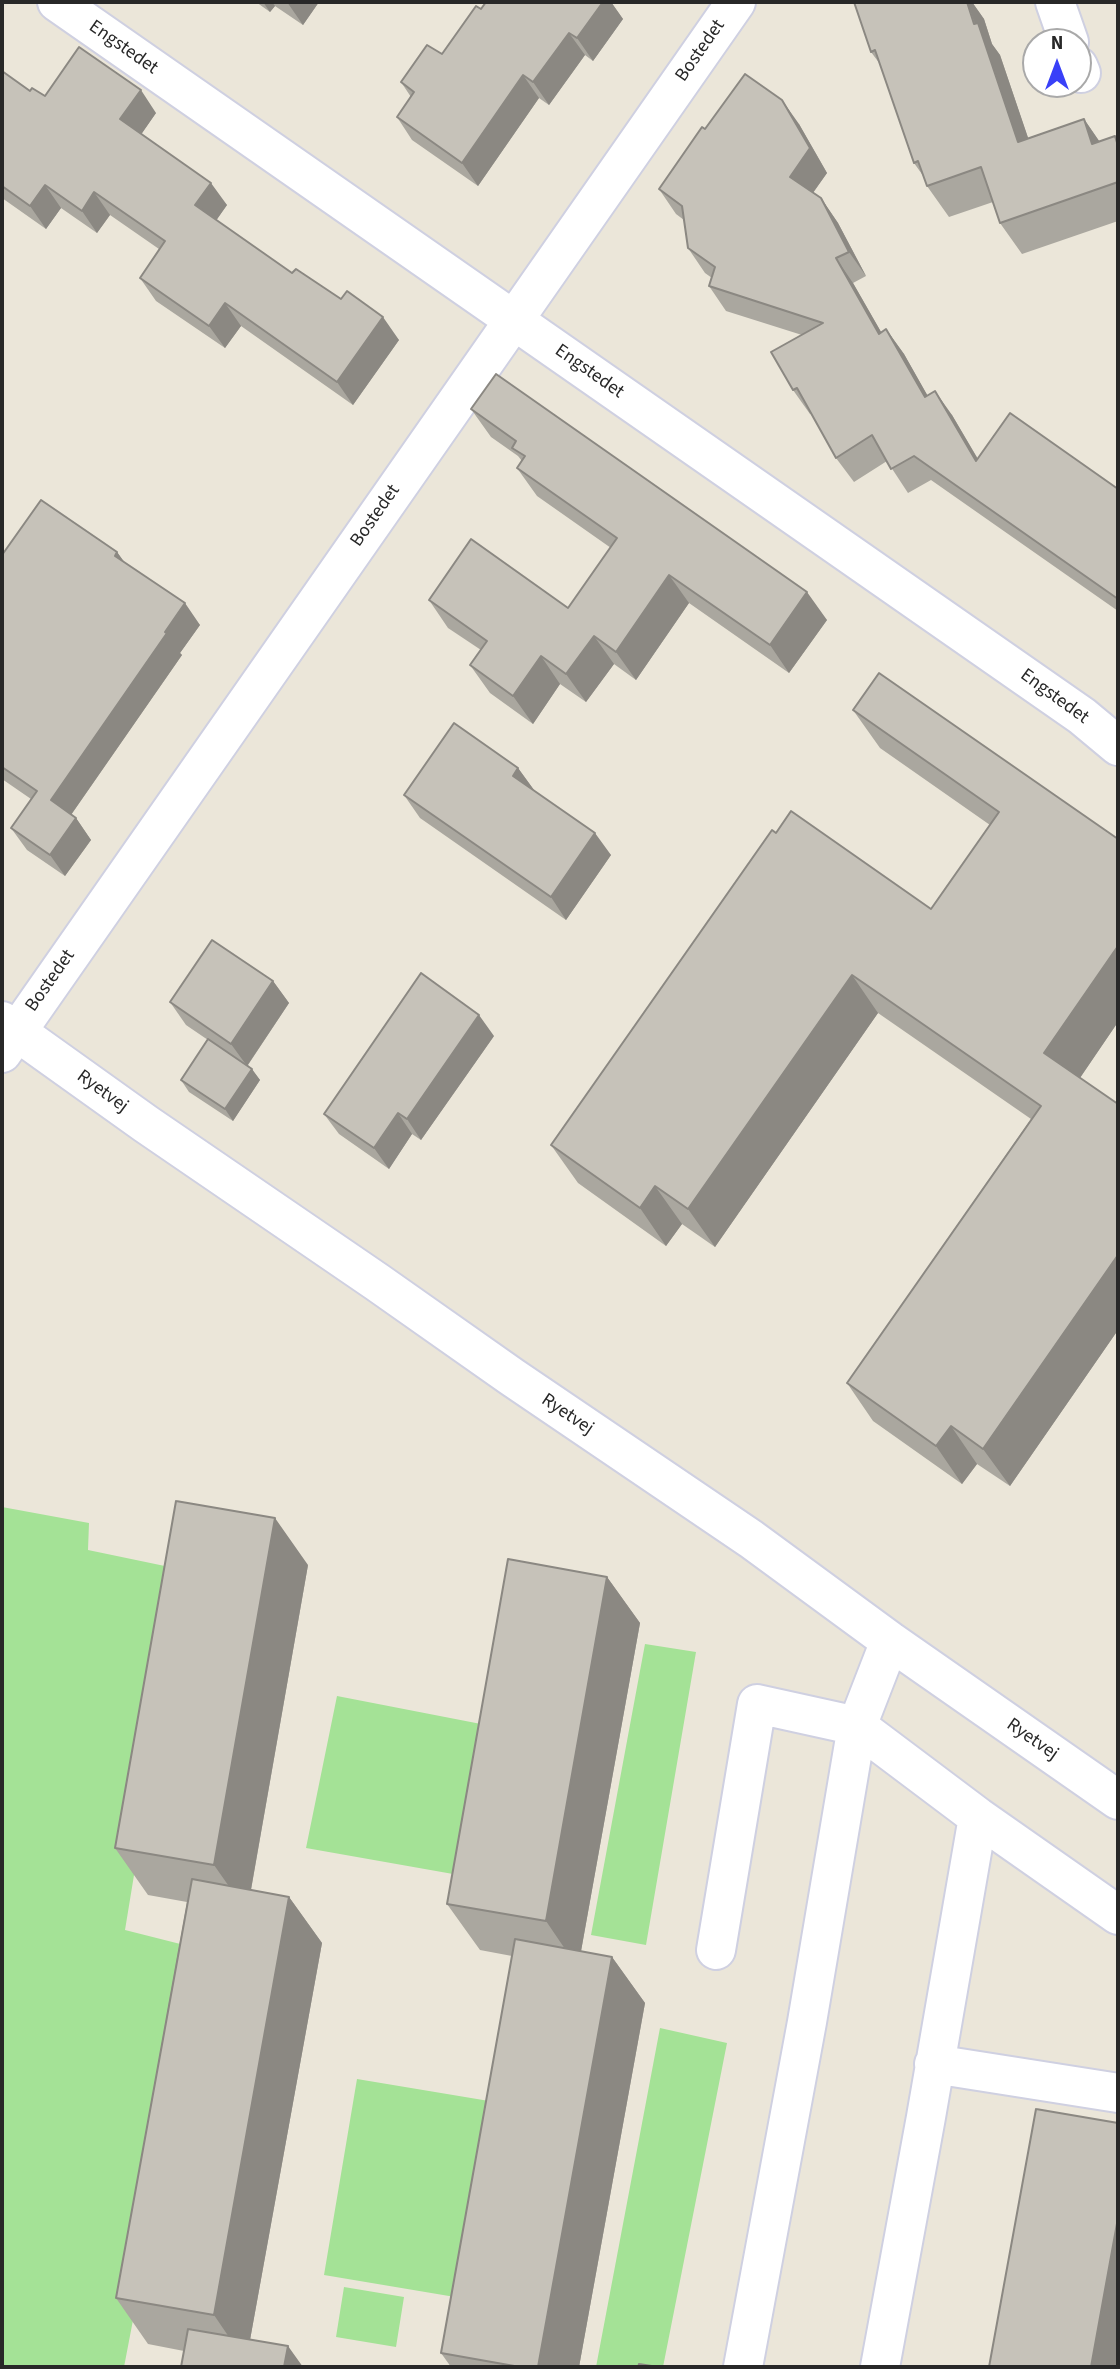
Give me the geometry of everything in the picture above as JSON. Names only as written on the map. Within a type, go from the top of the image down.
[{"type":"street","name":"Engstedet","points":[[57,2],[1082,716],[1118,746]]},
{"type":"street","name":"Bostedet","points":[[7,1035],[736,2]]},
{"type":"street","points":[[1055,2],[1064,28]]},
{"type":"street","name":"Ryetvej","points":[[7,1035],[146,1124],[751,1539],[890,1641],[1118,1800]]},
{"type":"street","points":[[743,2367],[858,1726],[890,1641]]},
{"type":"street","points":[[716,1950],[757,1704],[858,1726],[978,1817],[1118,1915]]},
{"type":"street","points":[[880,2367],[978,1817]]},
{"type":"street","points":[[934,2064],[1118,2093]]},
{"type":"green space","points":[[2,1507],[89,1523],[88,1550],[184,1570],[125,1930],[204,1950],[124,2367],[2,2367]]},
{"type":"green space","points":[[645,1644],[696,1652],[646,1945],[591,1935]]},
{"type":"green space","points":[[337,1696],[481,1724],[453,1874],[306,1848]]},
{"type":"green space","points":[[660,2028],[727,2043],[663,2367],[596,2367]]},
{"type":"green space","points":[[357,2079],[489,2101],[455,2297],[324,2275]]},
{"type":"green space","points":[[344,2287],[404,2297],[396,2347],[336,2337]]},
{"type":"building","points":[[486,2],[603,2],[577,38],[569,33],[533,82],[523,75],[462,163],[397,117],[414,92],[401,82],[427,45],[442,54],[476,6],[481,9]]},
{"type":"building","points":[[854,2],[967,2],[974,24],[978,23],[1018,142],[1084,119],[1092,144],[1115,136],[1118,146],[1118,182],[1000,223],[981,167],[927,186],[918,161],[914,163],[875,50],[871,52]]},
{"type":"building","points":[[79,47],[141,90],[120,119],[211,183],[195,205],[292,273],[296,269],[341,299],[347,291],[383,317],[337,382],[225,303],[209,326],[140,278],[165,241],[94,192],[82,211],[45,185],[30,206],[2,186],[2,71],[30,91],[32,88],[45,96]]},
{"type":"building","points":[[745,74],[782,100],[810,148],[790,177],[821,198],[849,252],[836,258],[879,334],[886,329],[925,397],[935,391],[976,461],[1010,413],[1118,489],[1118,599],[914,456],[891,469],[872,435],[836,458],[797,388],[793,390],[771,352],[823,323],[709,286],[715,267],[688,248],[682,206],[659,189],[702,127],[705,129]]},
{"type":"building","points":[[496,374],[807,592],[770,645],[669,575],[616,652],[594,636],[566,674],[541,656],[513,696],[470,665],[487,641],[429,600],[471,539],[568,608],[617,538],[517,468],[525,456],[512,448],[516,441],[471,409]]},
{"type":"building","points":[[41,500],[117,552],[115,556],[185,603],[51,800],[76,818],[50,855],[11,828],[37,791],[2,767],[2,555]]},
{"type":"building","points":[[879,673],[1118,839],[1118,946],[1044,1053],[1118,1104],[1118,1255],[983,1449],[951,1426],[936,1446],[847,1383],[1041,1106],[852,975],[688,1209],[655,1186],[640,1208],[551,1145],[772,830],[776,833],[791,811],[931,909],[999,812],[853,710]]},
{"type":"building","points":[[454,723],[518,768],[513,776],[595,833],[551,897],[404,795]]},
{"type":"building","points":[[212,940],[273,981],[231,1044],[170,1002]]},
{"type":"building","points":[[421,973],[479,1015],[407,1119],[398,1113],[374,1148],[324,1114]]},
{"type":"building","points":[[208,1039],[252,1069],[225,1109],[181,1080]]},
{"type":"building","points":[[176,1501],[275,1518],[214,1865],[115,1848]]},
{"type":"building","points":[[508,1559],[607,1577],[546,1921],[447,1904]]},
{"type":"building","points":[[192,1879],[289,1897],[214,2315],[116,2298]]},
{"type":"building","points":[[515,1939],[612,1957],[538,2367],[520,2367],[441,2353]]},
{"type":"building","points":[[1036,2109],[1118,2123],[1118,2218],[1091,2367],[989,2367]]},
{"type":"building","points":[[188,2329],[288,2346],[284,2367],[181,2367]]}]
